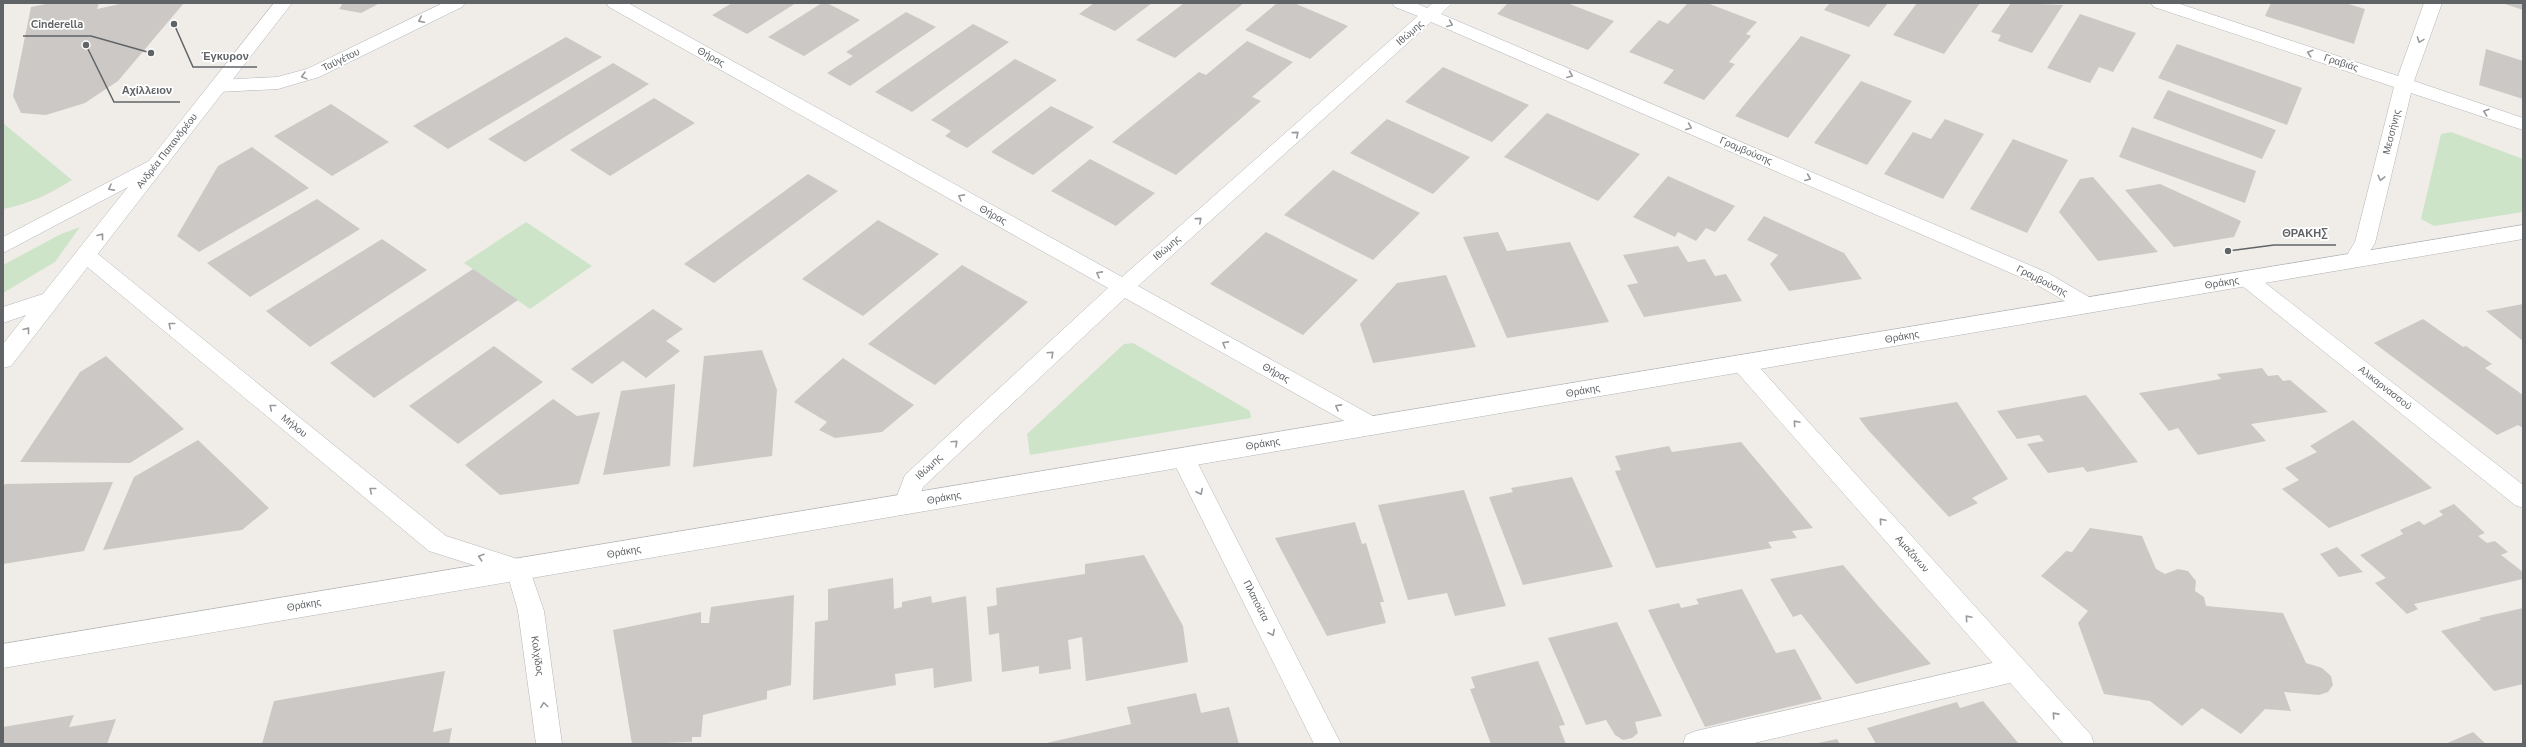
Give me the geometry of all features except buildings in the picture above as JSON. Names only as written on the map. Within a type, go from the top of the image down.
[{"type":"street","name":"Ανδρέα Παπανδρέου","points":[[3,360],[283,3]]},
{"type":"street","name":"Ταϋγέτου","points":[[218,86],[278,83],[313,74],[456,3]]},
{"type":"street","name":"Θήρας","points":[[615,3],[1122,288],[1372,426]]},
{"type":"street","name":"Γραμβούσης","points":[[1401,3],[1437,9],[2041,278],[2087,305]]},
{"type":"street","name":"Γραβιάς","points":[[2160,3],[2523,124]]},
{"type":"street","name":"Μεσσήνης","points":[[2354,260],[2365,243],[2404,84],[2433,3]]},
{"type":"street","name":"Ιθώμης","points":[[906,504],[913,482],[1122,288],[1437,9]]},
{"type":"street","points":[[3,246],[12,239],[158,163]]},
{"type":"street","name":"Θράκης","points":[[3,656],[2523,232]]},
{"type":"street","name":"Μήλου","points":[[86,255],[438,544],[518,570]]},
{"type":"street","name":"Αλικαρνασσού","points":[[2247,278],[2523,498]]},
{"type":"street","points":[[3,315],[51,299]]},
{"type":"street","name":"Αμαζόνων","points":[[1743,364],[2081,744]]},
{"type":"street","name":"Πλαπούτα","points":[[1183,457],[1328,744]]},
{"type":"street","name":"Κολχίδος","points":[[518,570],[531,611],[549,744]]},
{"type":"street","points":[[1696,744],[2014,670]]},
{"type":"green space","points":[[3,123],[72,180],[39,198],[3,209]]},
{"type":"green space","points":[[2451,132],[2523,159],[2523,212],[2434,226],[2421,219],[2441,134]]},
{"type":"green space","points":[[526,222],[592,266],[530,309],[464,263]]},
{"type":"green space","points":[[80,227],[55,262],[3,293],[3,265],[61,234]]},
{"type":"green space","points":[[1133,343],[1250,411],[1251,418],[1030,455],[1027,434],[1124,344]]},
{"type":"place","name":"Έγκυρον","points":[[174,24]]},
{"type":"place","name":"Αχίλλειον","points":[[86,45]]},
{"type":"place","name":"Cinderella","points":[[151,53]]},
{"type":"place","name":"ΘΡΑΚΗΣ","points":[[2228,251]]}]
